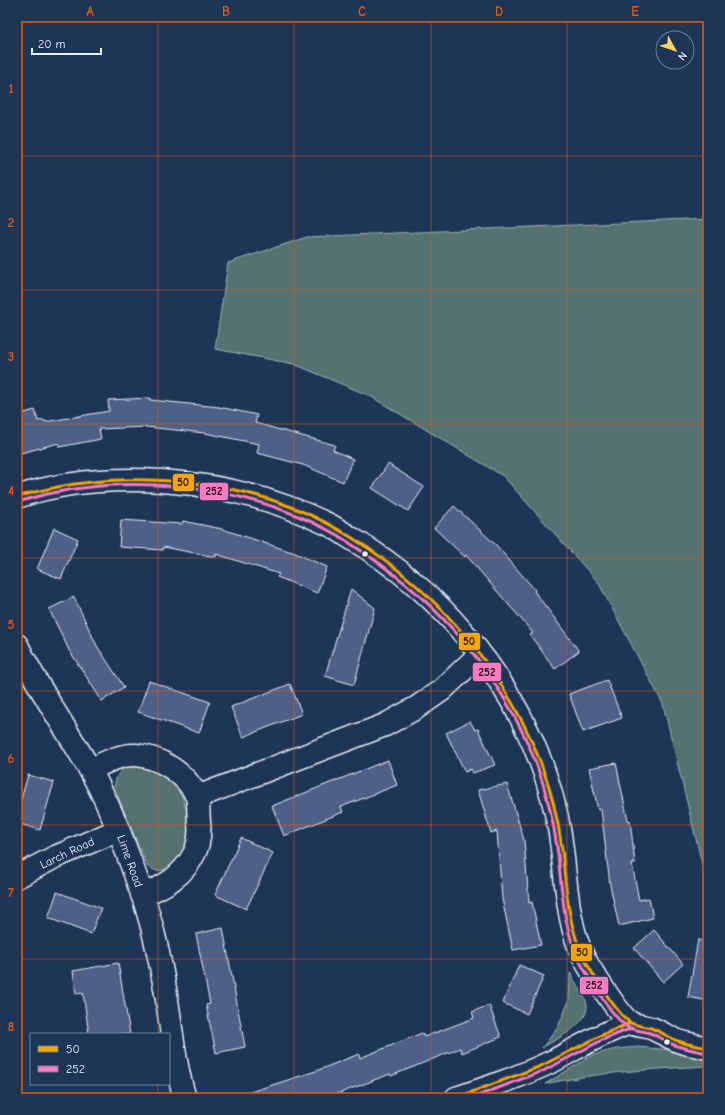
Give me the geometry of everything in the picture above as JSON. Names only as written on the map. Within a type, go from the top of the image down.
[{"type":"street","points":[[17,497],[40,489],[90,481],[140,480],[186,483],[232,491],[282,504],[326,523],[372,551],[408,577],[449,616],[480,654],[527,729],[540,762],[560,830],[572,920],[582,955],[598,982],[630,1023]]},
{"type":"street","name":"Lime Road","points":[[17,645],[43,694],[90,770],[118,830],[142,895],[157,950],[167,1001],[174,1053],[185,1098]]},
{"type":"street","points":[[197,797],[385,725],[416,708],[442,690],[480,654]]},
{"type":"street","points":[[90,770],[114,758],[135,755],[156,759],[173,769],[187,783],[197,797],[200,831],[195,854],[184,869],[172,880],[159,889],[142,895]]},
{"type":"street","name":"Larch Road","points":[[17,877],[53,858],[118,830]]},
{"type":"street","points":[[456,1098],[510,1080],[552,1061],[606,1031],[630,1023],[648,1027],[680,1042],[708,1048]]},
{"type":"green space","points":[[708,219],[708,878],[703,868],[663,704],[598,582],[503,476],[370,396],[294,364],[215,349],[228,263],[307,237]]},
{"type":"green space","points":[[137,764],[158,772],[171,781],[179,791],[185,806],[189,830],[187,845],[182,855],[169,869],[156,871],[147,866],[114,787],[121,771]]},
{"type":"green space","points":[[570,973],[586,1001],[587,1009],[579,1023],[564,1035],[542,1048],[558,1027],[569,1001]]},
{"type":"green space","points":[[638,1047],[682,1051],[708,1061],[708,1066],[606,1074],[545,1084],[593,1055],[616,1049]]},
{"type":"building","points":[[150,398],[150,400],[219,407],[257,415],[255,423],[335,445],[333,450],[353,459],[343,482],[303,465],[257,453],[259,444],[205,433],[146,427],[99,429],[101,439],[59,447],[59,443],[17,454],[17,415],[35,410],[38,421],[44,420],[45,422],[109,411],[108,400]]},
{"type":"building","points":[[388,464],[424,487],[408,511],[372,488]]},
{"type":"building","points":[[454,506],[496,545],[535,590],[534,591],[579,651],[555,669],[530,635],[533,633],[466,555],[465,557],[434,528]]},
{"type":"building","points":[[121,520],[182,524],[183,521],[222,529],[295,553],[327,567],[317,593],[277,577],[279,574],[216,554],[216,557],[163,547],[163,550],[119,547]]},
{"type":"building","points":[[54,528],[78,539],[61,579],[37,569]]},
{"type":"building","points":[[351,589],[375,608],[354,685],[325,676]]},
{"type":"building","points":[[74,597],[97,646],[124,687],[102,701],[69,650],[49,609]]},
{"type":"building","points":[[607,680],[622,718],[583,732],[569,694]]},
{"type":"building","points":[[149,681],[210,702],[199,733],[138,712]]},
{"type":"building","points":[[290,684],[302,714],[243,737],[231,707]]},
{"type":"building","points":[[470,721],[475,730],[478,729],[495,765],[473,773],[471,769],[465,772],[446,733]]},
{"type":"building","points":[[388,760],[397,785],[341,807],[343,812],[284,836],[272,806]]},
{"type":"building","points":[[616,763],[628,821],[630,820],[635,864],[632,864],[639,900],[649,898],[653,918],[619,926],[610,885],[601,809],[598,810],[589,768]]},
{"type":"building","points":[[28,775],[54,782],[40,830],[17,823],[17,813]]},
{"type":"building","points":[[507,784],[524,840],[529,903],[532,902],[541,945],[513,950],[502,899],[497,831],[491,833],[478,790]]},
{"type":"building","points":[[241,838],[273,853],[246,909],[215,895]]},
{"type":"building","points":[[57,892],[101,908],[91,934],[48,918]]},
{"type":"building","points":[[223,928],[245,1047],[216,1053],[206,1005],[210,1004],[196,934]]},
{"type":"building","points":[[654,930],[683,964],[663,982],[634,948]]},
{"type":"building","points":[[698,940],[708,941],[708,1001],[688,997]]},
{"type":"building","points":[[118,963],[130,1033],[89,1033],[83,993],[76,994],[73,971]]},
{"type":"building","points":[[519,965],[544,976],[527,1014],[503,1003]]},
{"type":"building","points":[[489,1005],[501,1037],[462,1053],[460,1048],[391,1076],[390,1074],[327,1098],[244,1098],[244,1094],[316,1071],[359,1054],[360,1058],[422,1033],[424,1037],[474,1018],[472,1012]]},
{"type":"transit line","name":"50","points":[[17,497],[55,488],[95,482],[136,480],[178,482],[219,487],[259,496],[297,509],[332,526],[366,547],[399,571],[429,597],[457,626],[482,657],[504,690],[524,725],[548,782],[554,804],[562,849],[568,904],[574,932],[584,958],[599,983],[619,1012],[631,1023],[651,1028],[675,1040],[708,1048]]},
{"type":"transit line","name":"252","points":[[18,502],[56,492],[96,487],[136,485],[176,486],[216,492],[255,501],[292,514],[328,530],[350,543],[391,572],[418,594],[443,618],[466,644],[487,671],[522,731],[540,773],[551,815],[557,847],[566,919],[573,947],[600,995],[620,1021],[629,1028],[650,1033],[677,1046],[707,1053]]},
{"type":"transit line","name":"50","points":[[456,1098],[541,1066],[600,1036],[630,1023]]},
{"type":"transit line","name":"252","points":[[472,1098],[543,1071],[602,1040],[632,1028]]}]
